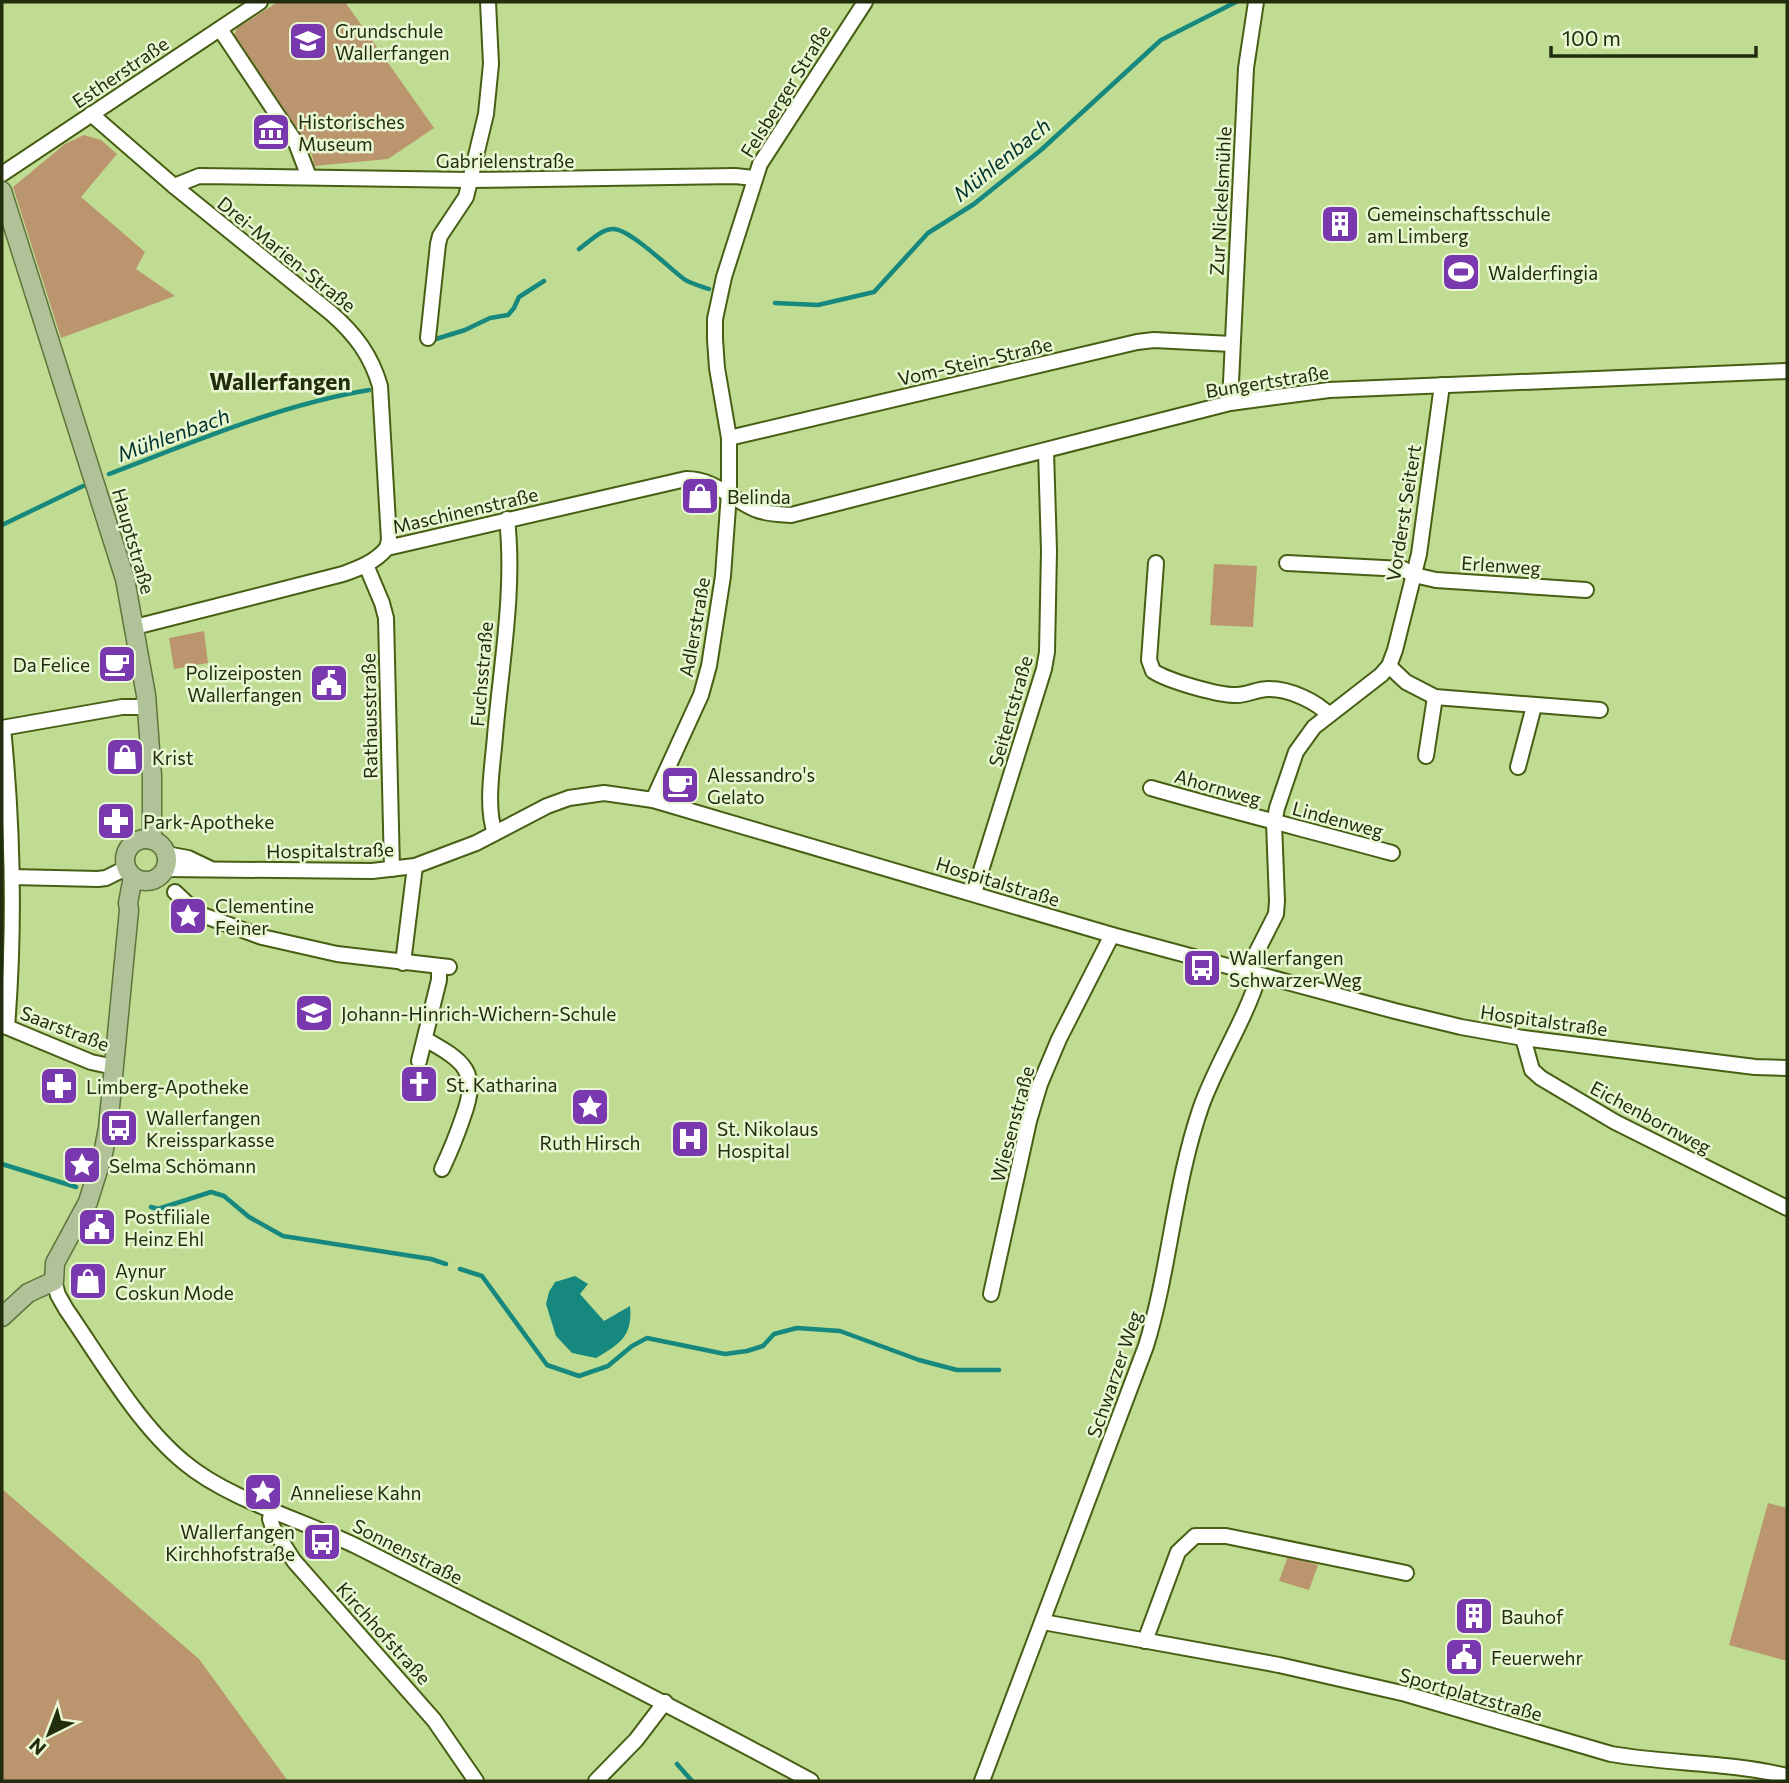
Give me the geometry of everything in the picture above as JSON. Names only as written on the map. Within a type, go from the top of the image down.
[{"type":"main road","name":"Hauptstraße","points":[[2,191],[113,537],[135,627],[147,707],[149,747],[141,776],[146,840]]},
{"type":"main road","points":[[2,1317],[28,1293],[54,1281],[55,1263],[90,1195],[108,1128],[128,903],[135,875],[125,858],[128,849],[146,840],[161,845],[165,862],[157,878],[135,875]]},
{"type":"street","name":"Estherstraße","points":[[2,174],[220,29],[242,6],[260,2]]},
{"type":"street","points":[[428,338],[440,236],[463,204],[471,180],[490,91],[488,2]]},
{"type":"street","name":"Felsberger Straße","points":[[729,493],[729,438],[717,368],[715,319],[724,277],[754,178],[775,138],[865,2]]},
{"type":"street","name":"Zur Nickelsmühle","points":[[1230,403],[1246,68],[1256,2]]},
{"type":"street","points":[[220,29],[296,143],[309,177]]},
{"type":"street","name":"Drei-Marien-Straße","points":[[91,114],[174,186],[352,331],[365,350],[380,386],[389,540],[387,548]]},
{"type":"street","name":"Gabrielenstraße","points":[[174,186],[199,176],[471,180],[735,176],[754,178]]},
{"type":"street","name":"Vom-Stein-Straße","points":[[729,438],[1138,342],[1154,340],[1232,344]]},
{"type":"street","name":"Bungertstraße","points":[[729,493],[759,511],[791,515],[1230,403],[1329,390],[1787,371]]},
{"type":"street","name":"Vorderst Seitert","points":[[1389,666],[1419,554],[1441,385]]},
{"type":"street","name":"Seitertstraße","points":[[974,893],[1047,652],[1049,551],[1046,451]]},
{"type":"street","name":"Maschinenstraße","points":[[135,627],[318,582],[366,565],[387,548],[507,519],[686,479],[699,479],[729,493]]},
{"type":"street","name":"Adlerstraße","points":[[653,800],[701,695],[709,666],[723,576],[729,493]]},
{"type":"street","name":"Fuchsstraße","points":[[495,832],[491,814],[492,771],[508,584],[507,519]]},
{"type":"street","points":[[1156,563],[1149,660],[1153,671],[1222,694],[1238,695],[1271,688],[1319,705],[1329,715]]},
{"type":"street","name":"Erlenweg","points":[[1287,563],[1403,569],[1414,575],[1436,580],[1586,590]]},
{"type":"street","name":"Rathausstraße","points":[[366,565],[386,618],[392,869]]},
{"type":"street","points":[[1253,973],[1276,914],[1274,823],[1276,808],[1296,752],[1314,727],[1381,676],[1389,666],[1406,682],[1435,697],[1600,710]]},
{"type":"street","points":[[1426,756],[1435,697]]},
{"type":"street","points":[[1518,766],[1534,706]]},
{"type":"street","points":[[4,1026],[13,954],[13,917],[10,802],[2,728],[122,707],[147,707]]},
{"type":"street","name":"Ahornweg","points":[[1151,788],[1274,823]]},
{"type":"street","name":"Hospitalstraße","points":[[165,862],[209,868],[392,869],[415,866],[450,855],[547,806],[584,794],[622,794],[653,800],[1112,935],[1461,1027],[1522,1038],[1755,1067],[1787,1068]]},
{"type":"street","name":"Lindenweg","points":[[1274,823],[1392,853]]},
{"type":"street","points":[[403,963],[415,866]]},
{"type":"street","points":[[12,877],[98,879],[135,875]]},
{"type":"street","points":[[175,892],[197,913],[262,937],[337,954],[444,967],[419,1061]]},
{"type":"street","name":"Wiesenstraße","points":[[991,1294],[1029,1121],[1040,1084],[1059,1039],[1112,935]]},
{"type":"street","name":"Schwarzer Weg","points":[[982,1781],[1152,1327],[1163,1285],[1183,1176],[1202,1106],[1248,1005],[1253,973]]},
{"type":"street","name":"Saarstraße","points":[[4,1026],[91,1062],[114,1067]]},
{"type":"street","name":"Eichenbornweg","points":[[1522,1038],[1532,1070],[1541,1078],[1615,1122],[1787,1208]]},
{"type":"street","points":[[425,1039],[457,1058],[471,1082],[471,1097],[442,1169]]},
{"type":"street","name":"Sonnenstraße","points":[[54,1281],[66,1309],[124,1392],[172,1452],[200,1474],[354,1546],[665,1702],[811,1781]]},
{"type":"street","name":"Kirchhofstraße","points":[[272,1509],[270,1519],[273,1528],[294,1561],[434,1720],[476,1781]]},
{"type":"street","points":[[1145,1641],[1178,1552],[1195,1536],[1226,1536],[1406,1573]]},
{"type":"street","name":"Sportplatzstraße","points":[[1043,1622],[1279,1665],[1406,1694],[1611,1755],[1712,1764],[1787,1776]]},
{"type":"street","points":[[596,1781],[636,1740],[665,1702]]},
{"type":"shaded area","points":[[278,2],[345,2],[434,128],[388,159],[314,166],[312,155],[236,42],[234,35],[237,28]]},
{"type":"shaded area","points":[[84,135],[101,140],[117,154],[81,197],[145,252],[136,269],[175,296],[61,338],[13,187],[65,144]]},
{"type":"shaded area","points":[[1214,564],[1257,566],[1253,627],[1210,625]]},
{"type":"shaded area","points":[[204,631],[208,663],[174,669],[169,638]]},
{"type":"shaded area","points":[[2,1489],[199,1659],[288,1781],[2,1781]]},
{"type":"shaded area","points":[[1768,1503],[1787,1508],[1787,1661],[1729,1645]]},
{"type":"shaded area","points":[[1288,1556],[1318,1565],[1309,1590],[1279,1581]]},
{"type":"water","points":[[575,1276],[588,1284],[580,1294],[604,1321],[630,1306],[627,1332],[618,1343],[596,1358],[572,1353],[556,1336],[546,1304],[555,1282]]},
{"type":"waterway","name":"Mühlenbach","points":[[775,303],[818,305],[874,292],[928,233],[974,204],[1041,150],[1161,40],[1236,2]]},
{"type":"waterway","name":"Mühlenbach","points":[[579,249],[603,232],[619,230],[638,241],[684,279],[709,289]]},
{"type":"waterway","name":"Mühlenbach","points":[[436,339],[465,330],[490,318],[508,315],[519,297],[544,281]]},
{"type":"waterway","name":"Mühlenbach","points":[[109,474],[270,415],[369,390]]},
{"type":"waterway","name":"Mühlenbach","points":[[2,525],[83,486]]},
{"type":"waterway","points":[[2,1164],[76,1187]]},
{"type":"waterway","points":[[151,1207],[158,1209],[211,1192],[224,1196],[249,1217],[283,1236],[431,1259],[446,1264]]},
{"type":"waterway","points":[[460,1269],[482,1276],[547,1365],[579,1376],[608,1366],[632,1346],[647,1338],[725,1354],[763,1346],[774,1334],[797,1328],[840,1331],[919,1360],[957,1370],[999,1370]]},
{"type":"waterway","points":[[677,1764],[692,1781]]},
{"type":"place","name":"Grundschule Wallerfangen","points":[[308,41]]},
{"type":"place","name":"Historisches Museum","points":[[271,132]]},
{"type":"place","name":"Gemeinschaftsschule am Limberg","points":[[1340,224]]},
{"type":"place","name":"Walderfingia","points":[[1461,272]]},
{"type":"place","name":"Belinda","points":[[700,496]]},
{"type":"place","name":"Da Felice","points":[[117,664]]},
{"type":"place","name":"Polizeiposten Wallerfangen","points":[[329,683]]},
{"type":"place","name":"Krist","points":[[125,757]]},
{"type":"place","name":"Alessandro's Gelato","points":[[680,785]]},
{"type":"place","name":"Park-Apotheke","points":[[116,821]]},
{"type":"place","name":"Clementine Feiner","points":[[188,916]]},
{"type":"place","name":"Wallerfangen Schwarzer Weg","points":[[1202,968]]},
{"type":"place","name":"Johann-Hinrich-Wichern-Schule","points":[[314,1013]]},
{"type":"place","name":"St. Katharina","points":[[419,1084]]},
{"type":"place","name":"Limberg-Apotheke","points":[[59,1086]]},
{"type":"place","name":"Ruth Hirsch","points":[[590,1107]]},
{"type":"place","name":"Wallerfangen Kreissparkasse","points":[[119,1128]]},
{"type":"place","name":"St. Nikolaus Hospital","points":[[690,1139]]},
{"type":"place","name":"Selma Schömann","points":[[82,1165]]},
{"type":"place","name":"Postfiliale Heinz Ehl","points":[[97,1227]]},
{"type":"place","name":"Aynur Coskun Mode","points":[[88,1281]]},
{"type":"place","name":"Anneliese Kahn","points":[[263,1492]]},
{"type":"place","name":"Wallerfangen Kirchhofstraße","points":[[322,1542]]},
{"type":"place","name":"Bauhof","points":[[1474,1616]]},
{"type":"place","name":"Feuerwehr","points":[[1464,1657]]},
{"type":"district","name":"Wallerfangen","points":[[280,381]]}]
